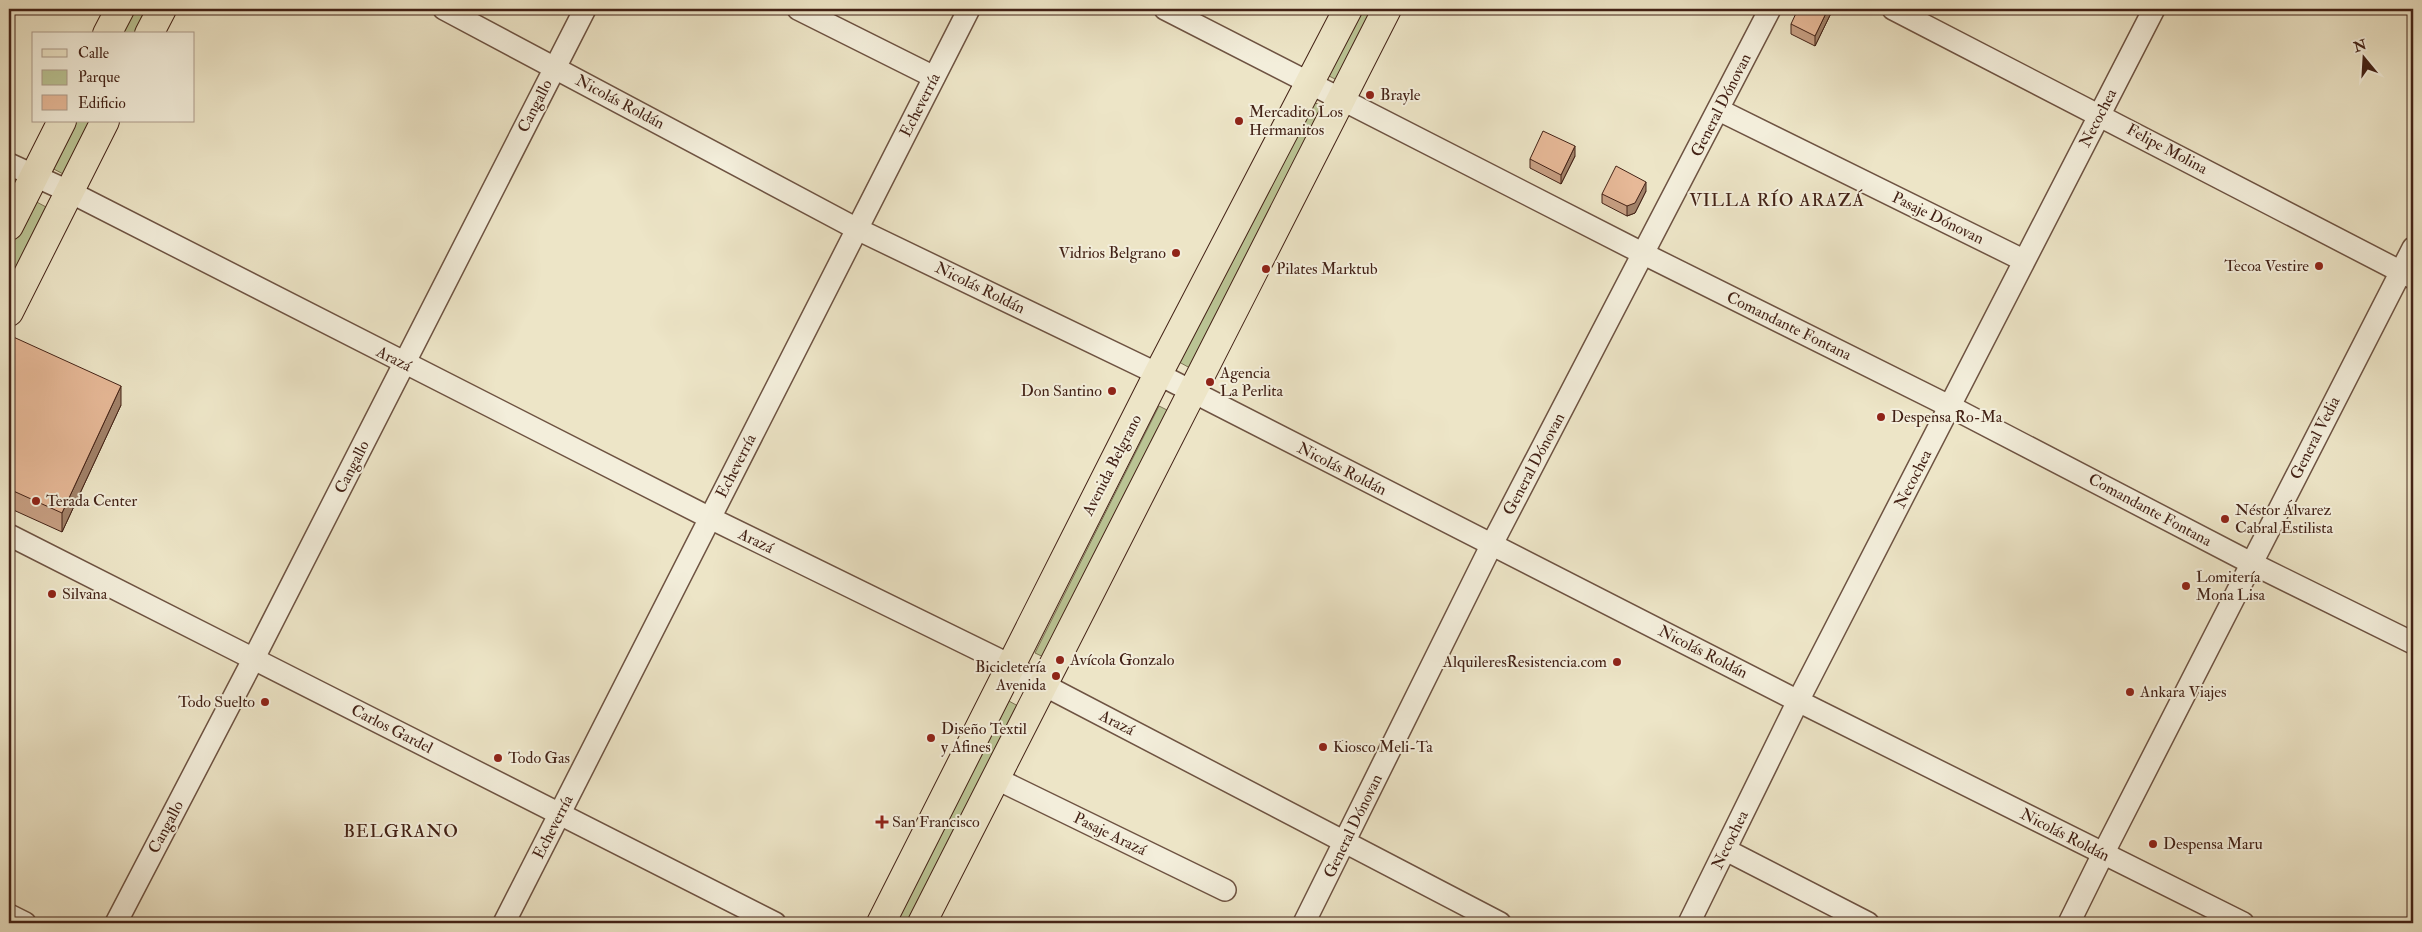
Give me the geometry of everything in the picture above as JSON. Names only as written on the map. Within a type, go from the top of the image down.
[{"type":"main road","points":[[108,32],[120,9]]},
{"type":"main road","points":[[150,32],[162,9]]},
{"type":"main road","name":"Avenida Belgrano","points":[[881,923],[1158,374],[1348,9]]},
{"type":"main road","points":[[922,923],[1386,9]]},
{"type":"main road","points":[[9,226],[61,122]]},
{"type":"main road","points":[[9,312],[105,122]]},
{"type":"street","name":"Nicolás Roldán","points":[[444,9],[857,229],[1158,374],[1190,392],[1798,700],[2243,923]]},
{"type":"street","name":"Cangallo","points":[[116,923],[254,658],[585,9]]},
{"type":"street","points":[[798,9],[934,76]]},
{"type":"street","name":"Echeverría","points":[[504,923],[969,9]]},
{"type":"street","name":"Comandante Fontana","points":[[1165,9],[1310,81],[1644,254],[1951,406],[2251,563],[2413,643]]},
{"type":"street","name":"General Dónovan","points":[[1304,923],[1492,544],[1770,9]]},
{"type":"street","name":"Felipe Molina","points":[[1893,9],[2407,275]]},
{"type":"street","name":"Necochea","points":[[1689,923],[1798,700],[2154,9]]},
{"type":"street","name":"Pasaje Dónovan","points":[[1719,110],[2024,260]]},
{"type":"street","name":"Arazá","points":[[9,164],[70,192],[404,364],[710,518],[1010,665],[1042,684],[1500,923]]},
{"type":"street","name":"General Vedia","points":[[2069,923],[2251,563],[2407,275],[2413,248]]},
{"type":"street","name":"Carlos Gardel","points":[[9,535],[254,658],[559,816],[775,923]]},
{"type":"street","name":"Pasaje Arazá","points":[[995,778],[1225,890]]},
{"type":"street","points":[[1726,850],[1868,923]]},
{"type":"street","points":[[9,915],[25,923]]},
{"type":"green space","points":[[131,9],[151,9],[139,32],[119,32]]},
{"type":"green space","points":[[1356,9],[1375,9],[1339,81],[1323,73]]},
{"type":"green space","points":[[1311,101],[1322,106],[1190,368],[1179,362]]},
{"type":"green space","points":[[72,122],[92,122],[65,175],[50,167]]},
{"type":"green space","points":[[31,199],[46,207],[9,282],[9,243]]},
{"type":"green space","points":[[1159,406],[1173,413],[1048,659],[1035,653]]},
{"type":"green space","points":[[1007,700],[1018,706],[908,923],[894,923]]},
{"type":"building","points":[[1798,9],[1828,9],[1815,36],[1791,24]]},
{"type":"building","points":[[1543,131],[1575,146],[1561,175],[1530,159]]},
{"type":"building","points":[[1616,166],[1646,182],[1635,203],[1627,206],[1602,194]]},
{"type":"building","points":[[9,335],[121,386],[62,513],[9,489]]},
{"type":"place","name":"Brayle","points":[[1370,95]]},
{"type":"place","name":"Mercadito Los Hermanitos","points":[[1239,121]]},
{"type":"place","name":"Vidrios Belgrano","points":[[1176,253]]},
{"type":"place","name":"Tecoa Vestire","points":[[2319,266]]},
{"type":"place","name":"Pilates Marktub","points":[[1266,269]]},
{"type":"place","name":"Agencia La Perlita","points":[[1210,382]]},
{"type":"place","name":"Don Santino","points":[[1112,391]]},
{"type":"place","name":"Despensa Ro-Ma","points":[[1881,417]]},
{"type":"place","name":"Terada Center","points":[[36,501]]},
{"type":"place","name":"Néstor Álvarez Cabral Estilista","points":[[2225,519]]},
{"type":"place","name":"Lomitería Mona Lisa","points":[[2186,586]]},
{"type":"place","name":"Silvana","points":[[52,594]]},
{"type":"place","name":"Avícola Gonzalo","points":[[1060,660]]},
{"type":"place","name":"AlquileresResistencia.com","points":[[1617,662]]},
{"type":"place","name":"Bicicletería Avenida","points":[[1056,676]]},
{"type":"place","name":"Ankara Viajes","points":[[2130,692]]},
{"type":"place","name":"Todo Suelto","points":[[265,702]]},
{"type":"place","name":"Diseño Textil y Afines","points":[[931,738]]},
{"type":"place","name":"Kiosco Meli-Ta","points":[[1323,747]]},
{"type":"place","name":"Todo Gas","points":[[498,758]]},
{"type":"place","name":"San Francisco","points":[[882,822]]},
{"type":"place","name":"Despensa Maru","points":[[2153,844]]},
{"type":"district","name":"VILLA RÍO ARAZÁ","points":[[1777,200]]},
{"type":"district","name":"BELGRANO","points":[[401,831]]}]
